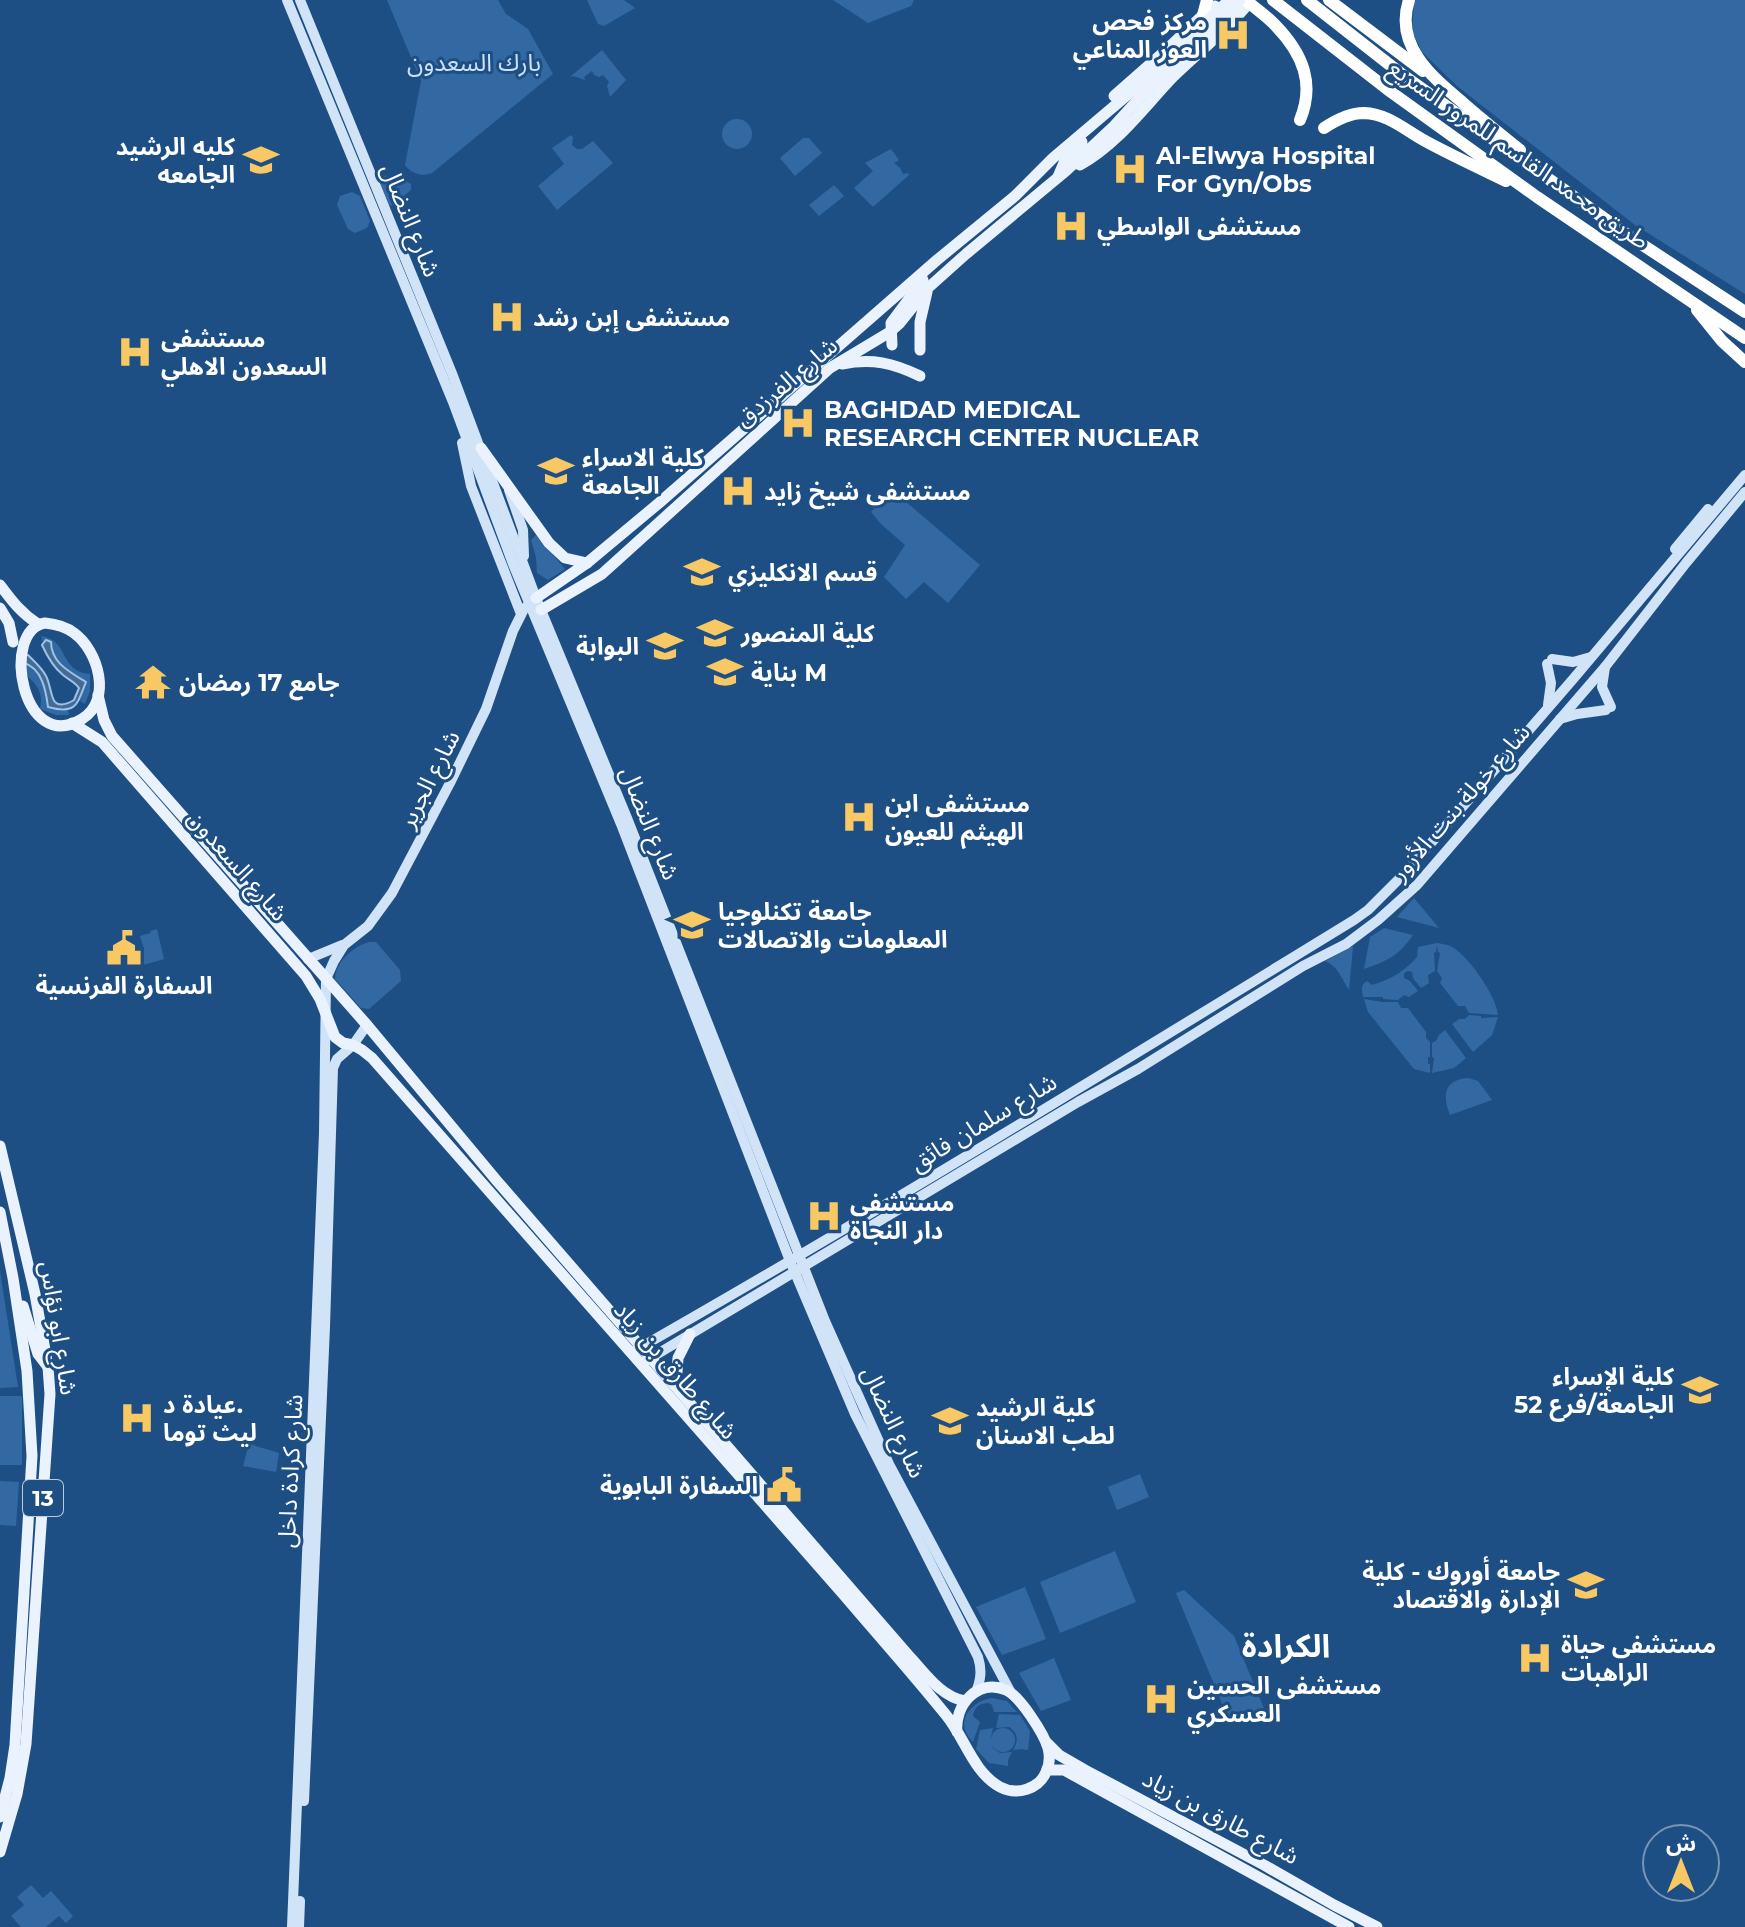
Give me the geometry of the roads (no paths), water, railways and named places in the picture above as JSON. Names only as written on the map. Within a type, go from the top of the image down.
[{"type":"highway","name":"طريق محمد القاسم للمرور السريع","points":[[1273,0],[1391,92],[1537,197],[1745,338]]},
{"type":"highway","name":"طريق محمد القاسم للمرور السريع","points":[[1307,0],[1404,76],[1629,236],[1745,312]]},
{"type":"highway","points":[[1329,0],[1441,85],[1629,236]]},
{"type":"highway","points":[[1409,0],[1404,14],[1406,31],[1415,53],[1441,85]]},
{"type":"highway","points":[[1203,15],[1211,3]]},
{"type":"highway","points":[[1241,8],[1276,26],[1296,52],[1308,84],[1307,104],[1300,120]]},
{"type":"highway","points":[[1324,128],[1338,119],[1364,113],[1392,120],[1424,141],[1537,197]]},
{"type":"highway","points":[[1693,304],[1722,341],[1745,362]]},
{"type":"main road","name":"شارع النضال","points":[[287,0],[462,429],[497,537],[627,818],[770,1178],[797,1263],[855,1414],[978,1657],[981,1670],[976,1692]]},
{"type":"main road","name":"شارع النضال","points":[[300,0],[481,448],[524,562],[532,608]]},
{"type":"main road","points":[[1153,77],[1229,0]]},
{"type":"main road","points":[[1153,77],[1241,8]]},
{"type":"main road","points":[[1015,196],[1040,179],[1062,174],[1104,150],[1241,8]]},
{"type":"main road","points":[[1055,155],[1069,136],[1203,15]]},
{"type":"main road","name":"شارع الفرزدق","points":[[532,608],[659,503],[937,260],[1015,196],[1055,155],[1153,77]]},
{"type":"main road","name":"شارع الفرزدق","points":[[532,608],[602,574],[834,365],[890,332],[928,288],[1114,126],[1153,77]]},
{"type":"main road","points":[[892,345],[891,323],[937,260]]},
{"type":"main road","points":[[920,350],[920,322],[928,288]]},
{"type":"main road","points":[[834,365],[874,361],[901,367],[920,376]]},
{"type":"main road","points":[[481,448],[549,543],[565,558],[587,563]]},
{"type":"main road","points":[[1640,599],[1684,537],[1745,464]]},
{"type":"main road","points":[[1682,560],[1745,475]]},
{"type":"main road","points":[[507,485],[523,530],[524,562]]},
{"type":"main road","points":[[1682,560],[1745,492]]},
{"type":"main road","points":[[1652,606],[1672,588],[1745,502]]},
{"type":"main road","name":"شارع خولة بنت الأزور","points":[[1354,920],[1406,872],[1640,599],[1682,560]]},
{"type":"main road","name":"شارع خولة بنت الأزور","points":[[1363,932],[1417,885],[1605,667],[1652,606],[1682,560]]},
{"type":"main road","points":[[0,585],[16,607],[38,624]]},
{"type":"main road","points":[[0,608],[9,623],[11,647],[26,628],[38,624]]},
{"type":"main road","name":"شارع الجرير","points":[[308,959],[344,945],[368,926],[392,893],[450,783],[532,608]]},
{"type":"main road","name":"شارع السعدون","points":[[38,624],[63,627],[83,641],[98,671],[98,695],[104,720],[112,736],[367,1025]]},
{"type":"main road","points":[[1546,709],[1551,690],[1549,662],[1573,662],[1593,656]]},
{"type":"main road","points":[[1558,720],[1608,709],[1602,687],[1605,667]]},
{"type":"main road","points":[[11,685],[24,707],[39,719],[56,725],[85,717],[94,707],[98,695]]},
{"type":"main road","name":"شارع السعدون","points":[[72,723],[102,742],[214,870],[311,983],[335,1037],[353,1045]]},
{"type":"main road","name":"شارع سلمان فائق","points":[[640,1364],[797,1263],[1354,920]]},
{"type":"main road","name":"شارع سلمان فائق","points":[[630,1353],[797,1263],[1138,1069],[1363,932]]},
{"type":"main road","name":"شارع الجرير","points":[[327,1016],[326,979],[344,945]]},
{"type":"main road","name":"شارع كرادة داخل","points":[[292,1927],[327,1016]]},
{"type":"main road","name":"شارع كرادة داخل","points":[[299,1927],[333,1068],[337,1059],[353,1045],[367,1025]]},
{"type":"main road","name":"شارع طارق بن زياد","points":[[367,1025],[497,1181],[910,1657],[942,1690],[965,1701]]},
{"type":"main road","name":"شارع طارق بن زياد","points":[[353,1045],[378,1065],[506,1208],[869,1624],[957,1732]]},
{"type":"main road","name":"شارع ابو نؤاس","points":[[0,1146],[48,1367],[50,1405],[27,1733],[17,1794],[0,1852]]},
{"type":"main road","name":"شارع ابو نؤاس","points":[[0,1212],[27,1371],[32,1476],[15,1745],[0,1817]]},
{"type":"main road","points":[[9,1260],[26,1256]]},
{"type":"main road","name":"شارع النضال","points":[[797,1263],[889,1464],[1010,1691]]},
{"type":"main road","points":[[15,1291],[21,1300],[38,1354],[48,1367]]},
{"type":"main road","points":[[676,1385],[678,1358],[690,1334]]},
{"type":"main road","points":[[27,1371],[48,1367]]},
{"type":"main road","points":[[996,1688],[1010,1691],[1046,1743],[1050,1758],[1039,1783],[1019,1791],[1001,1788],[993,1782],[976,1763],[957,1732],[957,1715],[965,1701],[976,1692],[996,1688]]},
{"type":"main road","name":"شارع طارق بن زياد","points":[[1046,1743],[1059,1755],[1085,1770],[1377,1927]]},
{"type":"main road","name":"شارع طارق بن زياد","points":[[1047,1770],[1064,1770],[1349,1927]]},
{"type":"place","name":"مركز فحص العوز المناعي","points":[[1233,35]]},
{"type":"place","name":"كليه الرشيد الجامعه","points":[[261,160]]},
{"type":"place","name":"Al-Elwya Hospital For Gyn/Obs","points":[[1130,169]]},
{"type":"place","name":"مستشفى الواسطي","points":[[1071,226]]},
{"type":"place","name":"مستشفى إبن رشد","points":[[507,317]]},
{"type":"place","name":"مستشفى السعدون الاهلي","points":[[135,352]]},
{"type":"place","name":"BAGHDAD MEDICAL RESEARCH CENTER NUCLEAR","points":[[798,423]]},
{"type":"place","name":"كلية الاسراء الجامعة","points":[[556,471]]},
{"type":"place","name":"مستشفى شيخ زايد","points":[[738,491]]},
{"type":"place","name":"قسم الانكليزي","points":[[702,572]]},
{"type":"place","name":"كلية المنصور","points":[[715,633]]},
{"type":"place","name":"البوابة","points":[[665,646]]},
{"type":"place","name":"بناية M","points":[[725,672]]},
{"type":"place","name":"جامع 17 رمضان","points":[[153,682]]},
{"type":"place","name":"مستشفى ابن الهيثم للعيون","points":[[859,817]]},
{"type":"place","name":"جامعة تكنلوجيا المعلومات والاتصالات","points":[[692,925]]},
{"type":"place","name":"السفارة الفرنسية","points":[[124,948]]},
{"type":"place","name":"مستشفى دار النجاة","points":[[824,1216]]},
{"type":"place","name":"كلية الإسراء الجامعة/فرع 52","points":[[1700,1390]]},
{"type":"place","name":"عيادة د. ليث توما","points":[[137,1418]]},
{"type":"place","name":"كلية الرشيد لطب الاسنان","points":[[950,1421]]},
{"type":"place","name":"السفارة البابوية","points":[[784,1485]]},
{"type":"place","name":"جامعة أوروك - كلية الإدارة والاقتصاد","points":[[1586,1585]]},
{"type":"place","name":"مستشفى حياة الراهبات","points":[[1535,1658]]},
{"type":"place","name":"مستشفى الحسين العسكري","points":[[1161,1699]]},
{"type":"district","name":"الكرادة","points":[[1286,1645]]},
{"type":"park label","name":"بارك السعدون","points":[[474,62]]}]
